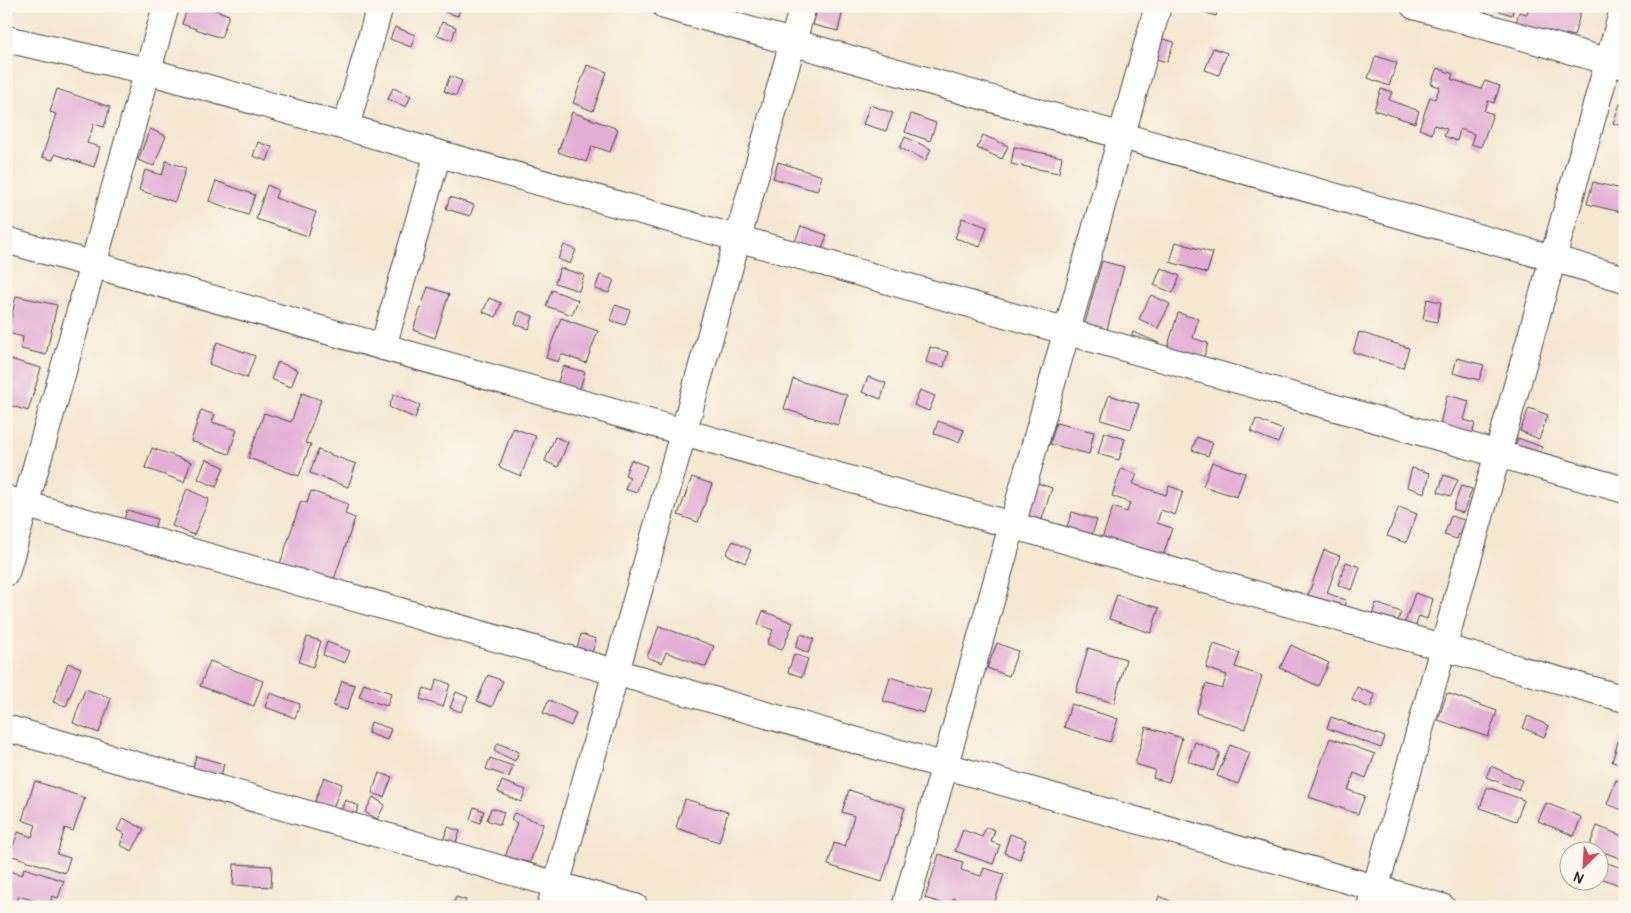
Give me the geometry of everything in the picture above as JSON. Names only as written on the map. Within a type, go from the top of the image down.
[{"type":"street","points":[[6,573],[16,502],[93,264],[166,6]]},
{"type":"street","points":[[346,127],[380,6]]},
{"type":"street","points":[[664,6],[1625,279]]},
{"type":"street","points":[[553,896],[803,6]]},
{"type":"street","points":[[905,907],[1158,6]]},
{"type":"street","points":[[1414,6],[1616,64]]},
{"type":"street","points":[[1373,897],[1553,258],[1616,64],[1624,6]]},
{"type":"street","points":[[6,39],[148,71],[1625,490]]},
{"type":"street","points":[[383,347],[438,153]]},
{"type":"street","points":[[6,240],[1625,699]]},
{"type":"street","points":[[16,502],[944,765],[1373,897],[1442,907]]},
{"type":"street","points":[[6,728],[553,896],[635,907]]},
{"type":"building","points":[[188,6],[204,6],[229,15],[221,38],[182,24]]},
{"type":"building","points":[[447,6],[461,6],[458,16],[445,12]]},
{"type":"building","points":[[818,6],[844,6],[838,31],[813,25]]},
{"type":"building","points":[[1185,6],[1219,6],[1216,16]]},
{"type":"building","points":[[1493,6],[1514,6],[1512,15],[1492,9]]},
{"type":"building","points":[[1529,6],[1582,6],[1574,36],[1566,34],[1561,51],[1512,37],[1519,12],[1527,14]]},
{"type":"building","points":[[442,22],[456,27],[452,40],[437,35]]},
{"type":"building","points":[[395,27],[415,35],[411,47],[390,39]]},
{"type":"building","points":[[1160,38],[1174,42],[1167,62],[1153,58]]},
{"type":"building","points":[[1213,48],[1227,53],[1219,75],[1205,70]]},
{"type":"building","points":[[1376,56],[1397,63],[1389,86],[1368,78]]},
{"type":"building","points":[[587,65],[607,72],[593,111],[573,103]]},
{"type":"building","points":[[1437,68],[1453,74],[1451,79],[1481,89],[1485,81],[1500,86],[1494,103],[1488,101],[1484,111],[1493,114],[1481,147],[1471,144],[1474,134],[1460,129],[1457,141],[1444,136],[1447,129],[1434,125],[1432,134],[1419,129],[1430,97],[1435,99],[1440,87],[1431,84]]},
{"type":"building","points":[[450,76],[462,81],[456,96],[444,91]]},
{"type":"building","points":[[393,88],[411,96],[406,107],[388,99]]},
{"type":"building","points":[[57,89],[110,107],[104,127],[94,124],[87,143],[100,147],[94,167],[55,154],[53,160],[42,157],[56,114],[50,112]]},
{"type":"building","points":[[1381,89],[1392,92],[1389,100],[1419,111],[1415,123],[1374,110]]},
{"type":"building","points":[[1620,104],[1625,105],[1625,127],[1613,123]]},
{"type":"building","points":[[870,105],[893,113],[886,131],[863,124]]},
{"type":"building","points":[[572,112],[618,129],[610,152],[592,146],[586,162],[558,152]]},
{"type":"building","points":[[911,114],[936,123],[930,141],[905,132]]},
{"type":"building","points":[[150,129],[166,136],[154,166],[138,160]]},
{"type":"building","points":[[983,135],[1008,146],[1002,159],[977,148]]},
{"type":"building","points":[[905,137],[931,149],[926,160],[900,148]]},
{"type":"building","points":[[258,142],[272,147],[267,161],[253,156]]},
{"type":"building","points":[[1014,147],[1062,157],[1059,173],[1011,164]]},
{"type":"building","points":[[166,161],[186,168],[175,202],[139,190],[145,170],[162,175]]},
{"type":"building","points":[[778,162],[822,176],[817,191],[773,178]]},
{"type":"building","points":[[216,181],[255,195],[248,215],[209,201]]},
{"type":"building","points":[[1593,182],[1625,190],[1625,213],[1587,204]]},
{"type":"building","points":[[267,185],[278,190],[275,198],[316,212],[308,236],[256,219]]},
{"type":"building","points":[[450,197],[474,205],[470,216],[446,209]]},
{"type":"building","points":[[962,218],[987,227],[980,247],[955,238]]},
{"type":"building","points":[[801,226],[827,235],[819,257],[793,247]]},
{"type":"building","points":[[1176,242],[1213,253],[1207,273],[1170,262]]},
{"type":"building","points":[[564,245],[576,250],[570,264],[558,259]]},
{"type":"building","points":[[1102,261],[1124,267],[1106,333],[1084,327]]},
{"type":"building","points":[[560,268],[584,275],[579,291],[555,283]]},
{"type":"building","points":[[1161,268],[1180,276],[1173,293],[1154,285]]},
{"type":"building","points":[[600,275],[614,280],[609,293],[595,289]]},
{"type":"building","points":[[428,287],[449,294],[435,338],[413,330]]},
{"type":"building","points":[[552,290],[578,300],[572,315],[546,306]]},
{"type":"building","points":[[1151,295],[1170,304],[1158,328],[1139,319]]},
{"type":"building","points":[[16,296],[57,305],[46,355],[21,349],[23,337],[8,333]]},
{"type":"building","points":[[489,298],[501,303],[496,317],[483,312]]},
{"type":"building","points":[[1427,299],[1441,302],[1437,322],[1423,319]]},
{"type":"building","points":[[615,305],[630,310],[625,325],[610,320]]},
{"type":"building","points":[[519,311],[533,316],[529,329],[515,324]]},
{"type":"building","points":[[1178,313],[1198,319],[1193,338],[1208,343],[1202,363],[1166,352]]},
{"type":"building","points":[[561,318],[598,331],[586,363],[561,354],[558,362],[546,358]]},
{"type":"building","points":[[1133,332],[1159,343],[1154,353],[1129,343]]},
{"type":"building","points":[[1359,332],[1409,348],[1403,368],[1353,352]]},
{"type":"building","points":[[217,342],[255,356],[247,378],[209,364]]},
{"type":"building","points":[[930,347],[948,352],[944,367],[926,362]]},
{"type":"building","points":[[6,358],[41,368],[28,411],[6,404]]},
{"type":"building","points":[[1457,358],[1484,365],[1479,380],[1453,373]]},
{"type":"building","points":[[278,362],[298,370],[291,387],[271,379]]},
{"type":"building","points":[[563,366],[585,372],[577,398],[555,391]]},
{"type":"building","points":[[868,377],[886,383],[881,399],[862,392]]},
{"type":"building","points":[[793,379],[847,395],[838,425],[784,409]]},
{"type":"building","points":[[920,390],[935,396],[929,411],[914,405]]},
{"type":"building","points":[[302,393],[321,400],[305,443],[311,444],[299,476],[248,458],[264,413],[291,422]]},
{"type":"building","points":[[394,394],[420,405],[415,418],[389,407]]},
{"type":"building","points":[[1109,395],[1139,404],[1131,429],[1101,420]]},
{"type":"building","points":[[1447,395],[1469,401],[1464,420],[1475,423],[1471,441],[1438,432]]},
{"type":"building","points":[[1529,408],[1548,415],[1539,439],[1520,431]]},
{"type":"building","points":[[201,410],[215,415],[212,422],[237,430],[229,454],[191,441]]},
{"type":"building","points":[[1256,419],[1283,430],[1278,443],[1251,432]]},
{"type":"building","points":[[938,421],[964,430],[959,442],[934,434]]},
{"type":"building","points":[[1056,423],[1094,432],[1089,454],[1050,444]]},
{"type":"building","points":[[513,428],[536,436],[521,476],[499,467]]},
{"type":"building","points":[[1104,432],[1125,439],[1119,460],[1098,454]]},
{"type":"building","points":[[555,437],[568,442],[558,467],[545,461]]},
{"type":"building","points":[[1197,437],[1213,443],[1208,456],[1192,450]]},
{"type":"building","points":[[1518,438],[1542,447],[1538,458],[1514,449]]},
{"type":"building","points":[[152,448],[191,462],[184,482],[145,468]]},
{"type":"building","points":[[318,450],[356,464],[348,487],[310,473]]},
{"type":"building","points":[[206,459],[224,467],[216,487],[198,479]]},
{"type":"building","points":[[631,460],[647,466],[636,493],[625,489],[630,477],[625,475]]},
{"type":"building","points":[[1212,462],[1245,473],[1237,497],[1203,486]]},
{"type":"building","points":[[1412,468],[1430,473],[1425,493],[1407,487]]},
{"type":"building","points":[[1121,469],[1137,474],[1133,484],[1166,495],[1169,486],[1183,491],[1175,515],[1161,510],[1157,523],[1172,528],[1161,562],[1101,541],[1113,507],[1127,512],[1130,503],[1112,496]]},
{"type":"building","points":[[1444,475],[1458,480],[1451,496],[1438,492]]},
{"type":"building","points":[[692,477],[712,484],[698,522],[678,515]]},
{"type":"building","points":[[1037,483],[1052,488],[1041,522],[1025,517]]},
{"type":"building","points":[[1461,486],[1472,489],[1463,513],[1453,509]]},
{"type":"building","points":[[187,489],[209,499],[194,535],[172,526]]},
{"type":"building","points":[[311,491],[348,504],[345,514],[355,518],[332,585],[279,567],[301,501],[307,503]]},
{"type":"building","points":[[1399,507],[1417,514],[1406,543],[1387,536]]},
{"type":"building","points":[[127,510],[157,519],[149,547],[119,537]]},
{"type":"building","points":[[1072,512],[1097,520],[1089,543],[1064,535]]},
{"type":"building","points":[[1451,516],[1464,520],[1457,539],[1444,535]]},
{"type":"building","points":[[733,541],[751,550],[745,563],[726,554]]},
{"type":"building","points":[[1324,550],[1340,556],[1327,593],[1346,600],[1339,620],[1304,607]]},
{"type":"building","points":[[1346,562],[1360,567],[1352,590],[1338,585]]},
{"type":"building","points":[[1415,593],[1433,599],[1427,619],[1419,616],[1414,632],[1403,628]]},
{"type":"building","points":[[1117,595],[1159,608],[1151,633],[1109,619]]},
{"type":"building","points":[[1376,603],[1401,612],[1394,632],[1369,625]]},
{"type":"building","points":[[763,611],[793,623],[782,650],[767,644],[773,630],[758,624]]},
{"type":"building","points":[[659,626],[714,646],[706,667],[666,652],[662,663],[647,657]]},
{"type":"building","points":[[581,634],[596,639],[588,666],[573,662]]},
{"type":"building","points":[[801,634],[814,639],[808,653],[795,647]]},
{"type":"building","points":[[307,637],[321,641],[313,667],[299,662]]},
{"type":"building","points":[[327,642],[350,651],[345,663],[323,655]]},
{"type":"building","points":[[997,643],[1018,651],[1009,676],[987,668]]},
{"type":"building","points":[[1214,644],[1240,653],[1235,667],[1262,676],[1245,729],[1196,713],[1206,684],[1222,689],[1227,675],[1206,668]]},
{"type":"building","points":[[1291,645],[1329,663],[1318,686],[1280,668]]},
{"type":"building","points":[[1088,648],[1126,659],[1114,703],[1076,692]]},
{"type":"building","points":[[794,654],[808,659],[802,677],[788,672]]},
{"type":"building","points":[[210,661],[263,681],[254,706],[200,686]]},
{"type":"building","points":[[68,663],[81,668],[66,706],[53,702]]},
{"type":"building","points":[[488,675],[503,681],[492,707],[477,701]]},
{"type":"building","points":[[890,677],[931,690],[924,713],[883,701]]},
{"type":"building","points":[[437,679],[450,684],[443,707],[420,699],[424,688],[433,691]]},
{"type":"building","points":[[342,681],[355,685],[347,710],[333,706]]},
{"type":"building","points":[[364,683],[391,693],[387,706],[359,697]]},
{"type":"building","points":[[1357,687],[1375,695],[1370,708],[1352,700]]},
{"type":"building","points":[[85,689],[111,698],[99,733],[73,723]]},
{"type":"building","points":[[456,692],[468,697],[461,712],[450,708]]},
{"type":"building","points":[[270,693],[300,704],[295,718],[265,707]]},
{"type":"building","points":[[1447,693],[1497,711],[1488,737],[1438,720]]},
{"type":"building","points":[[549,700],[576,713],[571,726],[543,713]]},
{"type":"building","points":[[1071,704],[1118,719],[1110,742],[1064,727]]},
{"type":"building","points":[[1528,716],[1549,726],[1544,737],[1523,728]]},
{"type":"building","points":[[1331,717],[1385,737],[1381,748],[1327,728]]},
{"type":"building","points":[[371,722],[391,729],[387,740],[368,733]]},
{"type":"building","points":[[1146,727],[1182,738],[1169,782],[1153,778],[1155,770],[1135,764]]},
{"type":"building","points":[[1330,738],[1375,754],[1366,778],[1354,773],[1348,790],[1365,796],[1358,814],[1309,797]]},
{"type":"building","points":[[1619,738],[1625,740],[1625,765],[1612,762]]},
{"type":"building","points":[[1195,742],[1220,753],[1213,771],[1188,761]]},
{"type":"building","points":[[498,743],[519,752],[515,761],[494,751]]},
{"type":"building","points":[[1230,745],[1250,753],[1238,784],[1217,776]]},
{"type":"building","points":[[196,756],[224,764],[218,788],[190,779]]},
{"type":"building","points":[[490,758],[513,766],[509,777],[486,769]]},
{"type":"building","points":[[1491,766],[1522,780],[1518,790],[1486,777]]},
{"type":"building","points":[[379,773],[392,777],[384,797],[372,793]]},
{"type":"building","points":[[324,777],[342,784],[330,816],[312,809]]},
{"type":"building","points":[[1616,780],[1625,784],[1625,811],[1607,804]]},
{"type":"building","points":[[35,781],[85,798],[73,831],[65,828],[57,854],[70,858],[65,873],[10,855],[18,832],[32,837],[36,825],[22,820]]},
{"type":"building","points":[[502,781],[526,790],[521,802],[498,792]]},
{"type":"building","points":[[1487,787],[1524,800],[1516,821],[1480,808]]},
{"type":"building","points":[[849,790],[905,808],[882,882],[828,865],[834,843],[845,847],[854,816],[842,812]]},
{"type":"building","points":[[373,797],[385,805],[377,819],[365,812]]},
{"type":"building","points":[[685,799],[728,812],[719,842],[676,828]]},
{"type":"building","points":[[345,800],[359,806],[352,822],[339,817]]},
{"type":"building","points":[[1546,803],[1581,817],[1574,836],[1538,821]]},
{"type":"building","points":[[474,807],[484,811],[480,823],[470,819]]},
{"type":"building","points":[[491,808],[504,812],[500,825],[487,820]]},
{"type":"building","points":[[514,813],[543,824],[525,877],[491,865],[495,853],[505,857],[517,823],[511,820]]},
{"type":"building","points":[[123,818],[144,829],[132,851],[120,845],[125,834],[117,830]]},
{"type":"building","points":[[1597,826],[1625,837],[1625,860],[1608,854],[1608,840],[1592,840]]},
{"type":"building","points":[[448,827],[460,831],[452,853],[440,849]]},
{"type":"building","points":[[986,827],[995,830],[991,842],[1000,845],[993,864],[955,851],[963,830],[982,837]]},
{"type":"building","points":[[1010,834],[1026,840],[1020,859],[1004,853]]},
{"type":"building","points":[[939,854],[963,862],[961,870],[981,876],[984,868],[1004,874],[993,907],[979,907],[953,898],[951,906],[925,898]]},
{"type":"building","points":[[1608,863],[1625,869],[1619,885],[1608,881]]},
{"type":"building","points":[[234,864],[272,866],[271,887],[233,885]]},
{"type":"building","points":[[24,868],[64,881],[58,898],[52,896],[49,907],[34,907],[35,901],[19,896],[15,907],[6,907],[6,897],[11,883],[6,882],[9,871],[22,875]]},
{"type":"building","points":[[1159,896],[1184,907],[1155,907]]},
{"type":"building","points":[[456,897],[466,900],[463,907],[452,907]]}]
